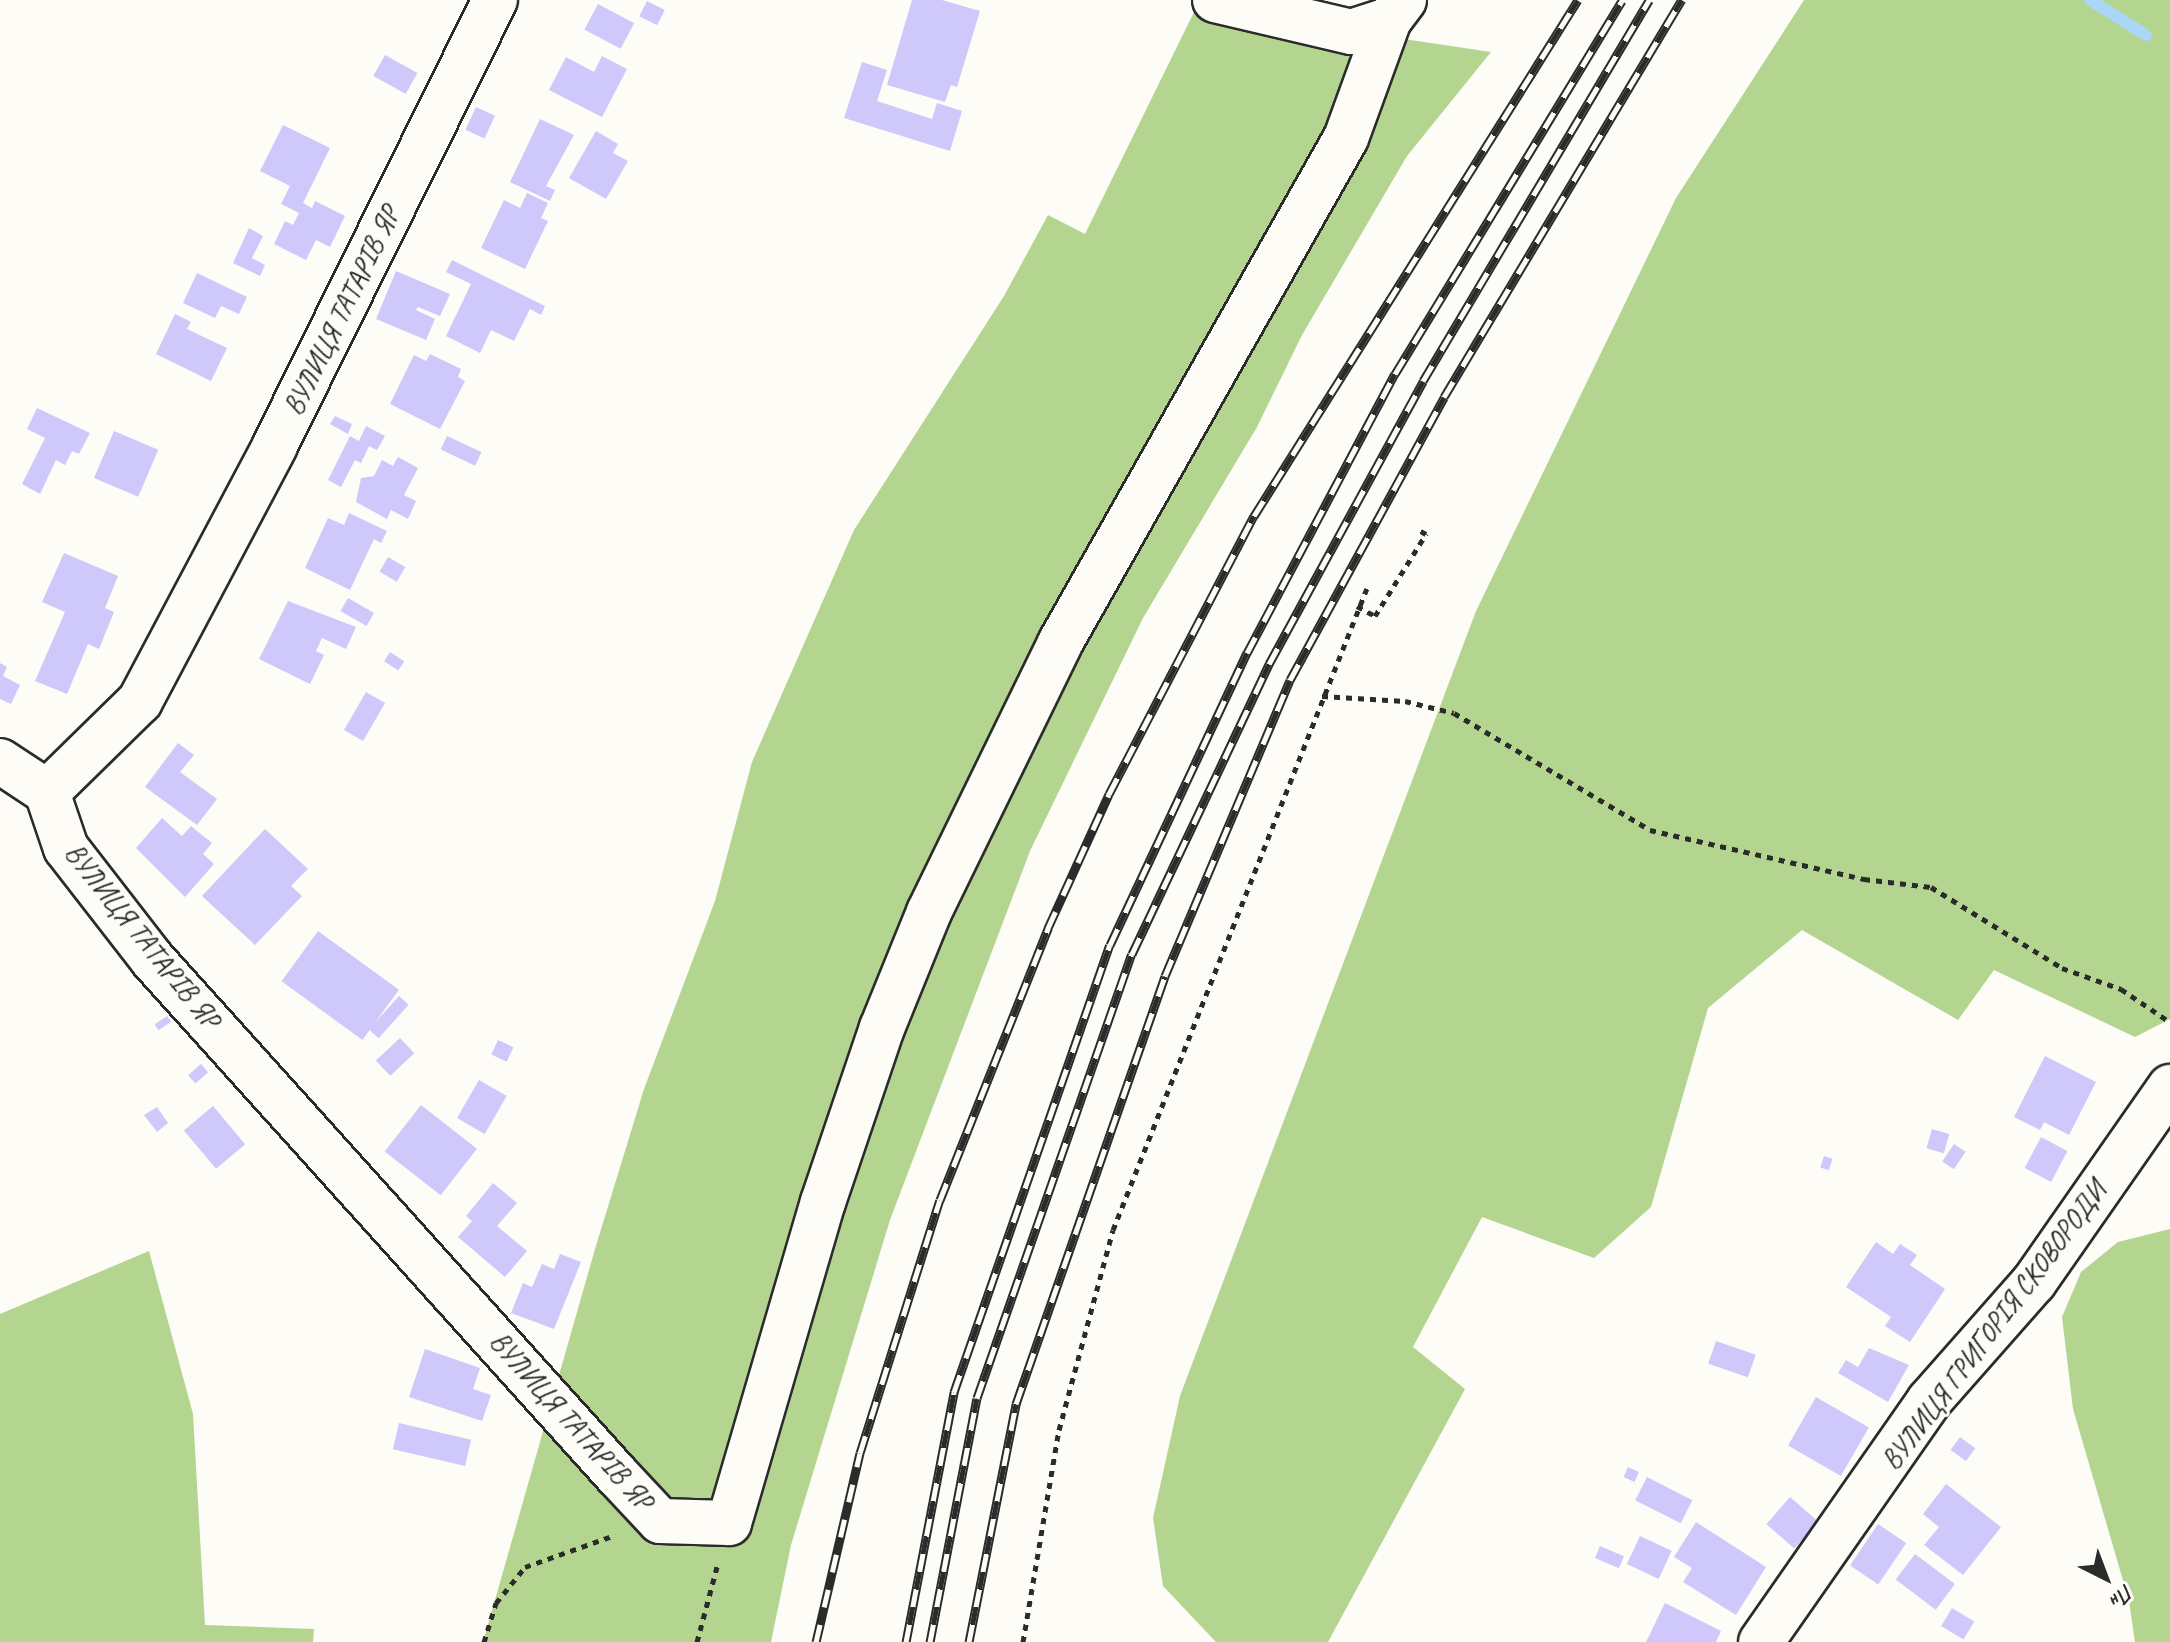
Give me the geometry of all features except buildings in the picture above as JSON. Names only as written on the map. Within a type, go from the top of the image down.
[{"type":"street","name":"ВУЛИЦЯ ТАТАРІВ ЯР","points":[[495,0],[275,446],[140,701],[47,792],[66,848],[152,959],[660,1521],[729,1523]]},
{"type":"street","points":[[1215,0],[1351,32],[1396,10]]},
{"type":"street","points":[[729,1523],[823,1202],[882,1028],[929,912],[1068,630],[1346,138],[1396,10]]},
{"type":"street","points":[[0,761],[47,792]]},
{"type":"street","name":"ВУЛИЦЯ ГРИГОРІЯ СКОВОРОДИ","points":[[1761,1642],[1929,1401],[2034,1282],[2170,1087]]},
{"type":"path","points":[[1358,604],[1375,616],[1426,534],[1417,529]]},
{"type":"path","points":[[1023,1642],[1059,1430],[1113,1230],[1358,604],[1367,588]]},
{"type":"path","points":[[1322,696],[1405,701],[1454,713],[1650,830],[1864,879],[1931,887],[2062,968],[2121,989],[2170,1022]]},
{"type":"path","points":[[484,1642],[496,1603],[525,1567],[587,1542],[660,1521]]},
{"type":"path","points":[[697,1642],[729,1523]]},
{"type":"green space","points":[[1804,0],[2170,0],[2170,1019],[2135,1037],[1994,970],[1958,1020],[1802,930],[1708,1008],[1651,1207],[1594,1258],[1482,1217],[1413,1347],[1465,1389],[1328,1642],[1216,1642],[1163,1586],[1153,1518],[1180,1396],[1476,611],[1676,198]]},
{"type":"green space","points":[[1196,8],[1491,52],[1407,156],[1302,335],[1257,427],[1143,618],[1030,851],[890,1220],[791,1545],[771,1642],[483,1642],[595,1249],[644,1089],[715,901],[752,762],[854,530],[1004,296],[1048,215],[1085,234]]},
{"type":"green space","points":[[2170,1229],[2170,1642],[2135,1642],[2129,1601],[2073,1409],[2062,1317],[2081,1272],[2118,1242]]},
{"type":"green space","points":[[149,1251],[193,1414],[205,1625],[314,1629],[313,1642],[0,1642],[0,1314]]},
{"type":"waterway","points":[[2090,0],[2146,35]]},
{"type":"railway","points":[[816,1642],[860,1453],[940,1200],[1048,928],[1109,794],[1254,516],[1578,0]]},
{"type":"railway","points":[[906,1642],[954,1392],[1110,945],[1247,653],[1395,374],[1622,0]]},
{"type":"railway","points":[[930,1642],[977,1398],[1132,954],[1269,664],[1423,381],[1649,0]]},
{"type":"railway","points":[[969,1642],[1016,1404],[1165,976],[1290,680],[1444,397],[1682,0]]}]
